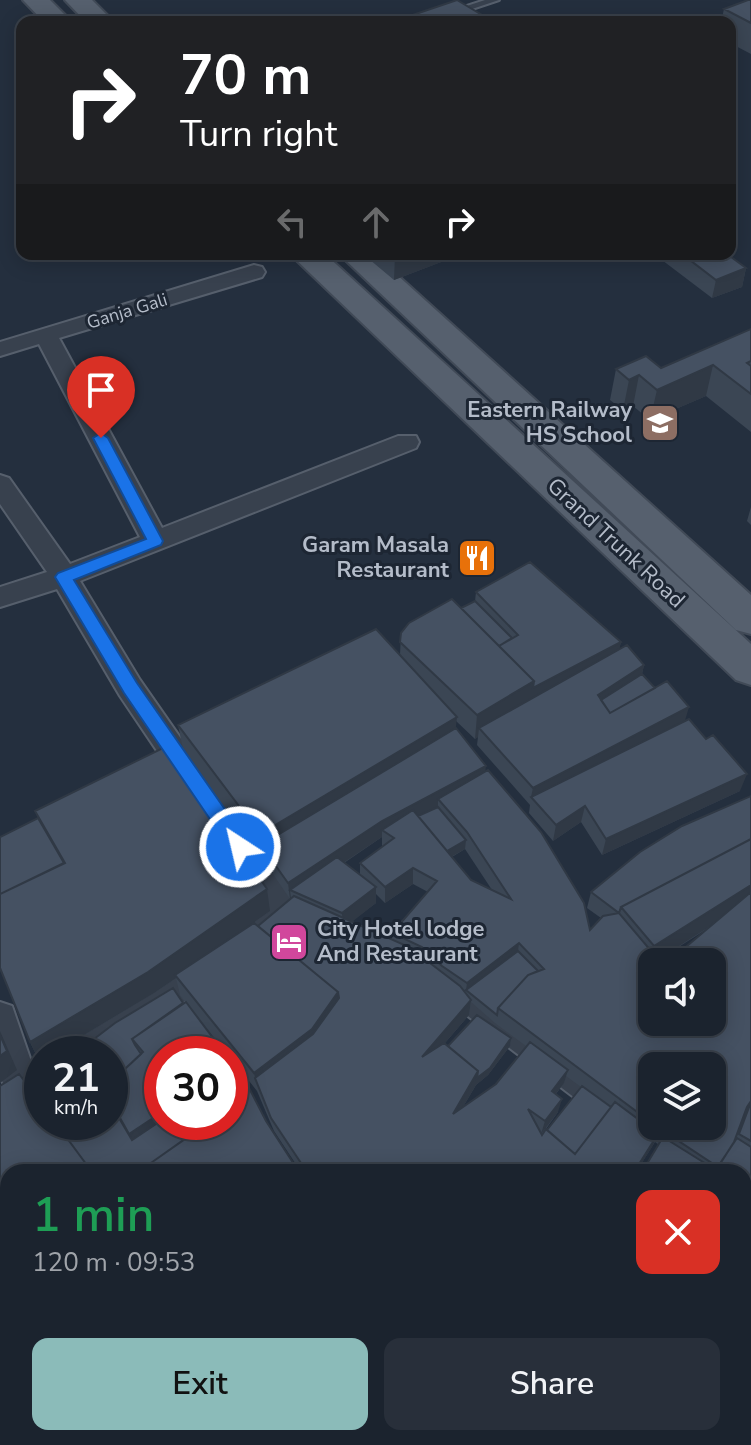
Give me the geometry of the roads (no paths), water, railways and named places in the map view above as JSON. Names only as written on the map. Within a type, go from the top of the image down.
[{"type":"main road","points":[[35,0],[52,16]]},
{"type":"main road","points":[[77,0],[94,16]]},
{"type":"main road","name":"Grand Trunk Road","points":[[312,260],[751,669]]},
{"type":"main road","points":[[362,260],[751,619]]},
{"type":"street","name":"Ganja Gali","points":[[0,349],[254,272]]},
{"type":"street","points":[[46,335],[155,541]]},
{"type":"street","points":[[0,597],[64,577],[407,442]]},
{"type":"street","points":[[0,484],[64,577],[130,688],[176,757],[273,895],[288,910],[104,1036]]},
{"type":"street","points":[[0,1018],[22,1091]]},
{"type":"lane","points":[[442,16],[494,0]]},
{"type":"lane","points":[[441,984],[610,1112]]},
{"type":"place","name":"Eastern Railway HS School","points":[[660,423]]},
{"type":"place","name":"Garam Masala Restaurant","points":[[477,558]]},
{"type":"place","name":"City Hotel lodge And Restaurant","points":[[289,942]]}]
